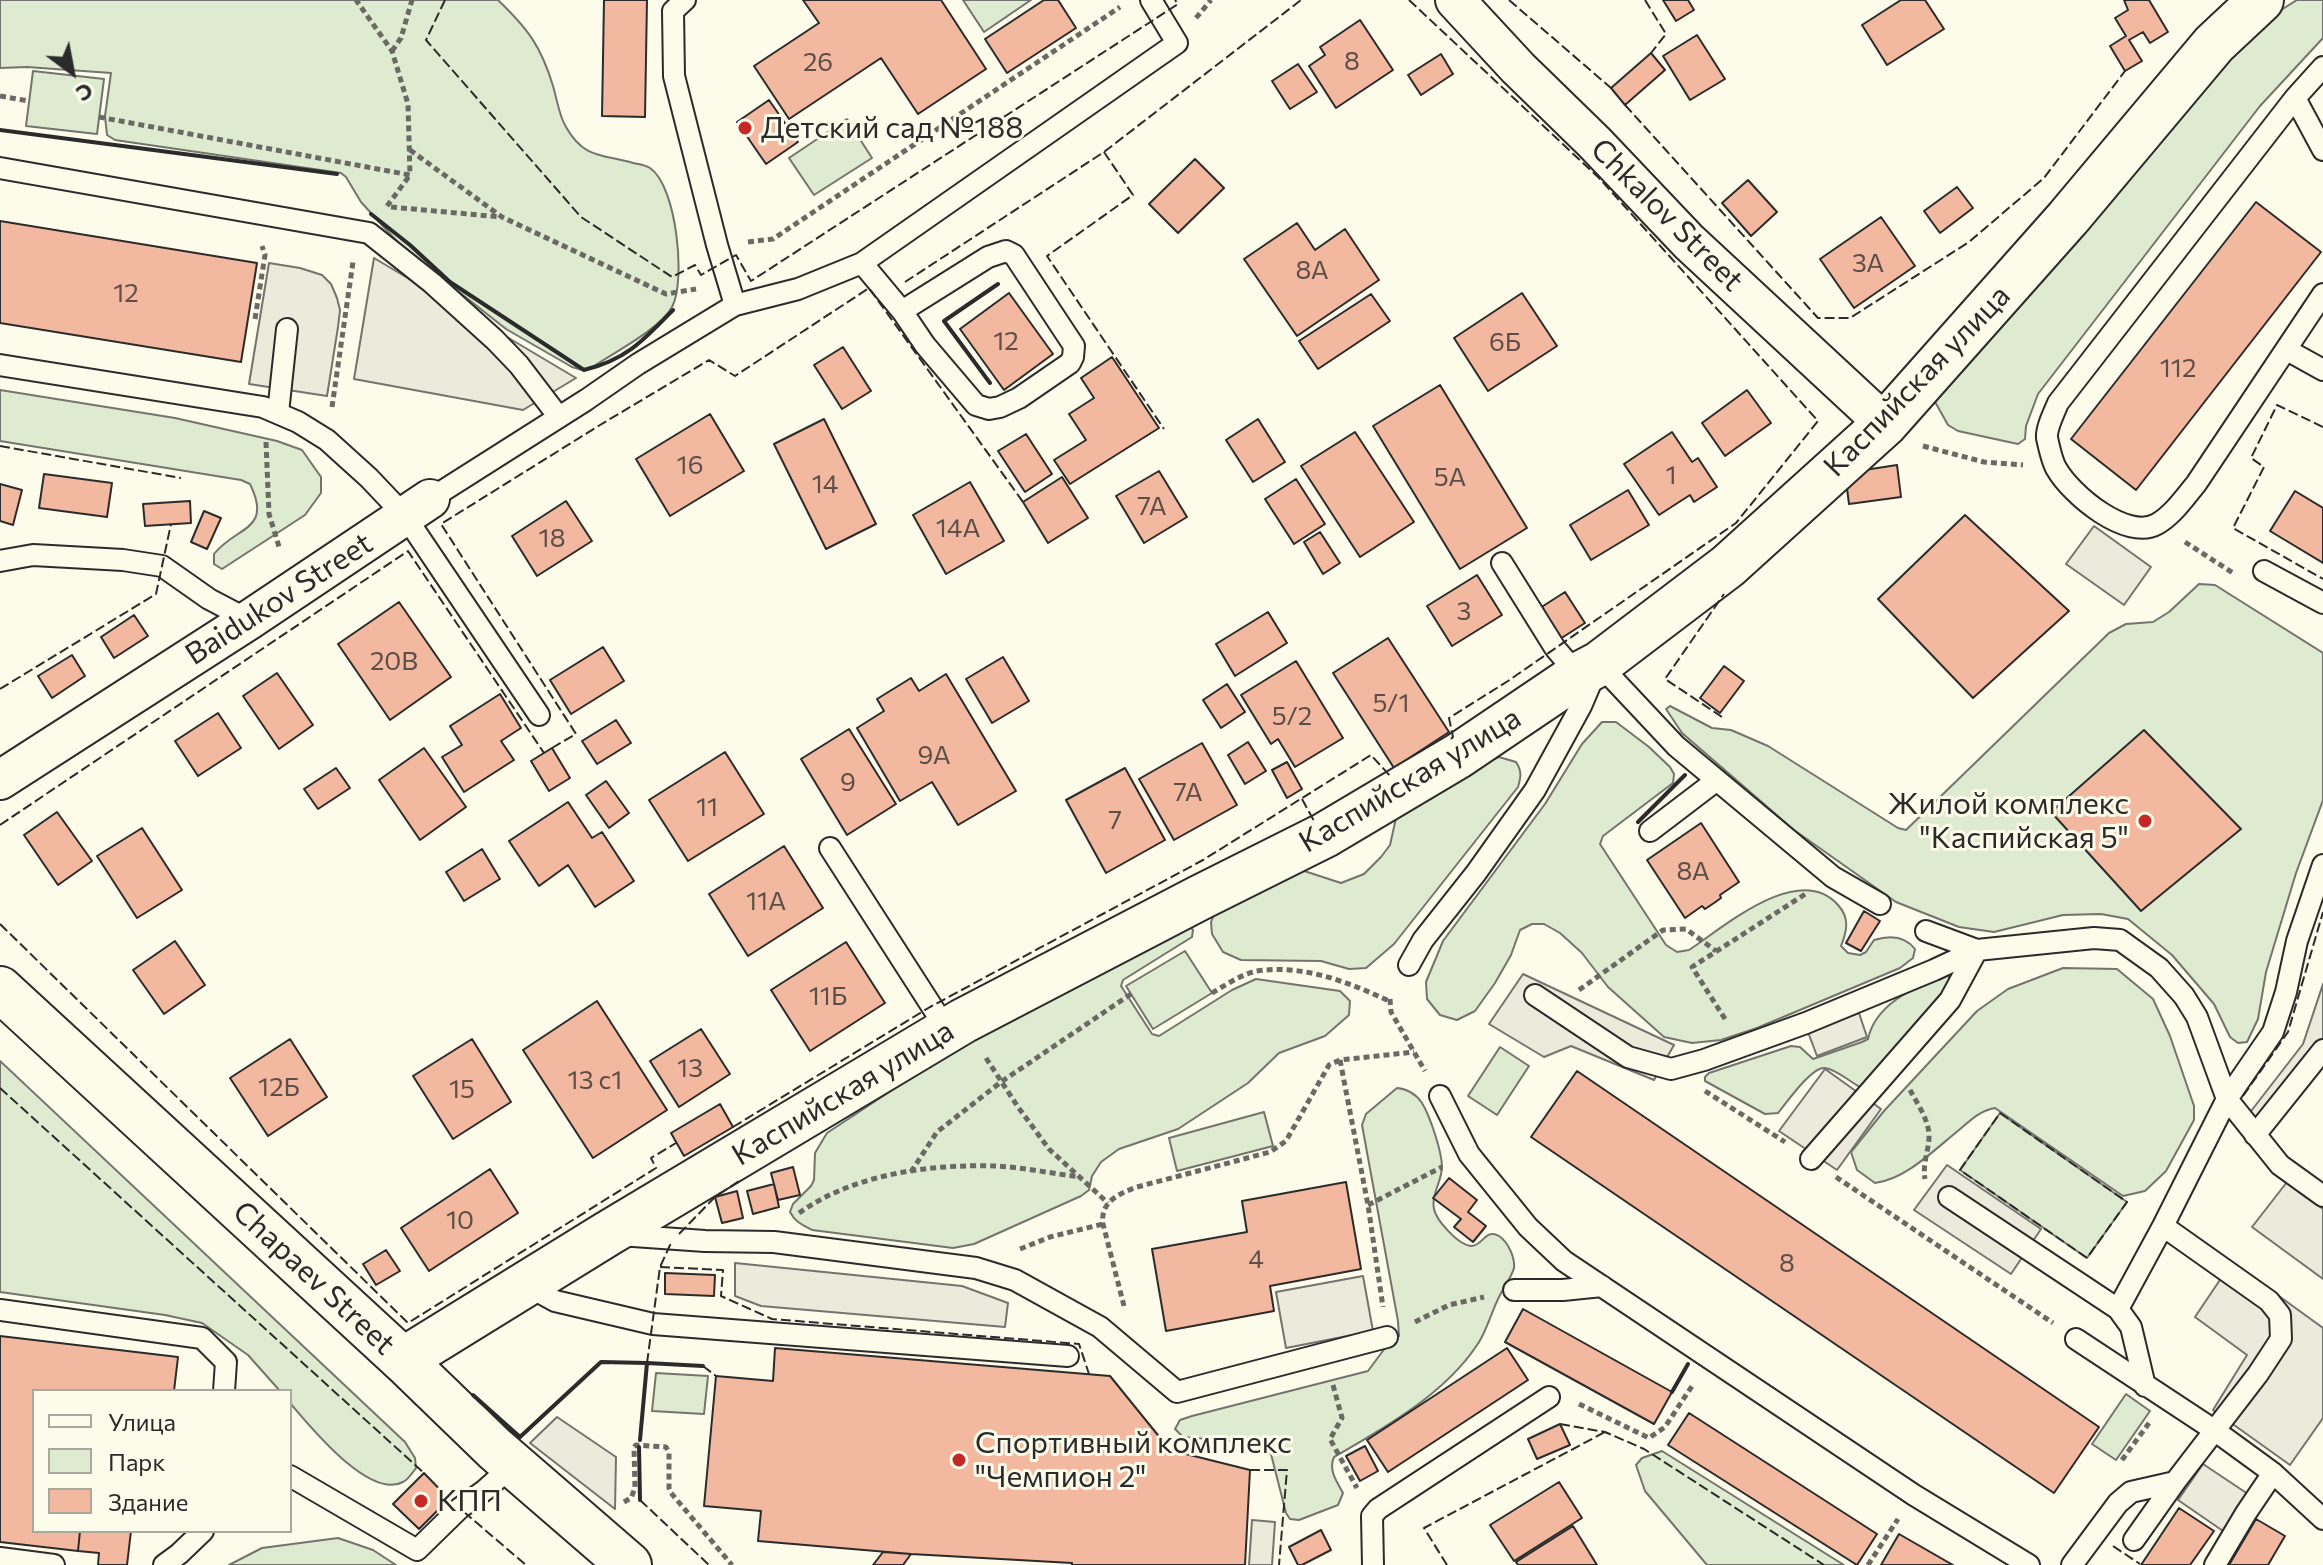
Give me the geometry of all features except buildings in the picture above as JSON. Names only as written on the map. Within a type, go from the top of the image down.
[{"type":"street","name":"Chkalov Street","points":[[1455,0],[1689,242],[1900,434]]},
{"type":"street","name":"Каспийская улица","points":[[403,1360],[955,1026],[1325,835],[1458,756],[1588,669],[1900,434],[2068,218],[2214,44],[2261,0]]},
{"type":"street","name":"Baidukov Street","points":[[0,780],[418,507]]},
{"type":"street","name":"Chapaev Street","points":[[0,989],[513,1465],[629,1565]]},
{"type":"lane","points":[[685,0],[673,11],[674,76],[735,305]]},
{"type":"lane","name":"Baidukov Street","points":[[418,507],[735,305],[798,289],[862,263],[1177,43],[1151,0]]},
{"type":"lane","points":[[2323,67],[2295,98],[2058,403],[2046,436],[2056,468],[2069,485],[2097,510],[2116,521],[2137,529],[2157,524],[2196,484],[2323,294]]},
{"type":"lane","points":[[2295,98],[2323,150]]},
{"type":"lane","points":[[0,168],[369,233],[432,283],[495,340],[519,365],[558,416]]},
{"type":"lane","points":[[862,263],[976,405],[989,409],[1019,398],[1070,363],[1073,357],[1074,346],[1014,255],[1006,251],[988,257],[902,311]]},
{"type":"lane","points":[[270,410],[287,329]]},
{"type":"lane","points":[[2287,350],[2323,370]]},
{"type":"lane","points":[[0,365],[270,410],[298,422],[327,440],[369,478],[418,507],[539,715]]},
{"type":"lane","points":[[0,561],[33,555],[123,560],[162,566],[209,599],[249,620]]},
{"type":"lane","points":[[1502,563],[1555,648],[1588,669],[1833,877],[1880,904]]},
{"type":"lane","points":[[2264,571],[2323,603]]},
{"type":"lane","points":[[1409,965],[1423,940],[1535,790],[1581,706],[1588,669]]},
{"type":"lane","points":[[1650,831],[1717,780]]},
{"type":"lane","points":[[830,848],[955,1026]]},
{"type":"lane","points":[[2118,1309],[2227,1099],[2273,1032],[2297,941],[2323,865]]},
{"type":"lane","points":[[1926,931],[1977,950]]},
{"type":"lane","points":[[1535,995],[1628,1057],[1671,1069],[1806,1023],[1977,950],[2094,938],[2120,940],[2159,968],[2184,996],[2197,1017],[2227,1099],[2255,1135],[2280,1165],[2323,1196]]},
{"type":"lane","points":[[1811,1159],[1950,1000],[1977,950]]},
{"type":"lane","points":[[2255,1135],[2323,1050]]},
{"type":"lane","points":[[1440,1096],[1469,1154],[1528,1227],[1564,1261],[1914,1495],[2029,1565]]},
{"type":"lane","points":[[1949,1197],[2118,1309],[2131,1327],[2145,1386]]},
{"type":"lane","points":[[2134,1540],[2281,1339],[2280,1315],[2269,1301],[2163,1226]]},
{"type":"lane","points":[[607,1234],[774,1242],[976,1268],[1015,1280],[1065,1305],[1100,1327],[1177,1392],[1387,1337]]},
{"type":"lane","points":[[526,1285],[555,1301],[653,1324],[1068,1356]]},
{"type":"lane","points":[[1514,1290],[1602,1286]]},
{"type":"lane","points":[[0,1310],[202,1338],[226,1362],[224,1389]]},
{"type":"lane","points":[[2076,1339],[2214,1430],[2273,1473],[2323,1519]]},
{"type":"lane","points":[[1373,1565],[1372,1516],[1378,1509],[1549,1397]]},
{"type":"lane","points":[[292,1477],[417,1550],[460,1508],[513,1465]]},
{"type":"lane","points":[[2215,1565],[2273,1473]]},
{"type":"lane","points":[[2075,1564],[2118,1503],[2131,1492],[2175,1482]]},
{"type":"lane","points":[[164,1565],[201,1533]]},
{"type":"lane","points":[[0,1558],[54,1565]]},
{"type":"path","points":[[356,0],[392,51],[408,104],[410,175],[386,207],[502,217]]},
{"type":"path","points":[[392,51],[401,38],[412,0]]},
{"type":"path","points":[[717,245],[773,239],[1130,0]]},
{"type":"path","points":[[0,96],[29,101]]},
{"type":"path","points":[[99,117],[410,175]]},
{"type":"path","points":[[409,149],[502,217],[666,294],[729,283]]},
{"type":"path","points":[[327,440],[354,255],[369,233]]},
{"type":"path","points":[[254,324],[265,255],[262,246],[256,243]]},
{"type":"path","points":[[270,410],[269,514],[283,557],[299,586]]},
{"type":"path","points":[[1900,434],[1984,462],[2056,468]]},
{"type":"path","points":[[1722,1013],[1692,967],[1803,896]]},
{"type":"path","points":[[1555,1008],[1663,930],[1686,929],[1716,951]]},
{"type":"path","points":[[1409,965],[1389,1001],[1391,1012],[1440,1096]]},
{"type":"path","points":[[1212,993],[1256,971],[1301,971],[1350,983],[1389,1001]]},
{"type":"path","points":[[911,1172],[937,1132],[1001,1082],[1131,994]]},
{"type":"path","points":[[955,1026],[1001,1082],[1049,1149],[1108,1203]]},
{"type":"path","points":[[1139,1361],[1103,1224],[1102,1214],[1108,1203],[1119,1194],[1150,1183],[1270,1152],[1286,1141],[1329,1065],[1340,1060],[1414,1052]]},
{"type":"path","points":[[1340,1060],[1368,1205],[1387,1337],[1449,1305],[1514,1290]]},
{"type":"path","points":[[1894,1065],[1922,1110],[1929,1133],[1923,1168],[1926,1181],[1949,1197]]},
{"type":"path","points":[[1671,1069],[1811,1159],[2033,1310]]},
{"type":"path","points":[[1368,1205],[1445,1165]]},
{"type":"path","points":[[774,1242],[783,1226],[827,1196],[893,1174],[997,1166],[1081,1177]]},
{"type":"path","points":[[976,1268],[984,1262],[1050,1237],[1103,1224]]},
{"type":"path","points":[[1549,1397],[1566,1397],[1649,1438],[1665,1427],[1709,1358]]},
{"type":"path","points":[[1332,1384],[1342,1418],[1330,1439],[1341,1461]]},
{"type":"path","points":[[581,1526],[631,1498],[635,1488],[636,1445],[663,1446],[669,1453],[671,1493],[732,1565]]},
{"type":"path","points":[[1868,1565],[1914,1495]]},
{"type":"green space","points":[[0,0],[498,0],[518,20],[538,49],[562,118],[580,145],[595,154],[646,166],[659,178],[673,213],[676,235],[678,277],[672,307],[648,331],[594,366],[582,370],[572,367],[506,329],[402,247],[361,202],[341,173],[115,140],[107,135],[105,116],[111,73],[0,68]]},
{"type":"green space","points":[[963,0],[1031,0],[984,32]]},
{"type":"green space","points":[[2297,0],[2323,0],[2323,38],[2260,106],[2038,394],[2026,426],[2025,439],[2018,444],[1958,431],[1948,425],[1934,400],[2233,54],[2281,10]]},
{"type":"green space","points":[[33,71],[104,79],[97,134],[26,126]]},
{"type":"green space","points":[[847,119],[872,158],[814,195],[789,158]]},
{"type":"green space","points":[[0,390],[175,418],[277,441],[302,450],[321,477],[321,493],[305,515],[222,569],[214,564],[214,554],[255,519],[256,499],[250,484],[241,480],[0,441]]},
{"type":"green space","points":[[2199,584],[2215,585],[2323,653],[2323,800],[2296,873],[2266,972],[2258,1019],[2247,1042],[2238,1043],[2230,1037],[2214,1004],[2172,955],[2128,919],[2101,914],[2063,915],[1994,932],[1959,927],[1896,902],[1794,830],[1682,733],[1666,709],[1670,706],[1712,728],[1731,730],[1768,746],[1898,828],[1906,830],[2109,633],[2126,624],[2153,622],[2169,612]]},
{"type":"green space","points":[[1602,722],[1616,722],[1649,747],[1674,774],[1673,783],[1603,836],[1600,844],[1666,945],[1677,952],[1689,950],[1762,902],[1803,890],[1822,893],[1842,910],[1846,925],[1841,946],[1848,953],[1860,955],[1874,940],[1891,937],[1911,945],[1915,949],[1913,958],[1900,968],[1757,1028],[1721,1040],[1692,1043],[1664,1037],[1608,987],[1582,953],[1560,933],[1544,924],[1532,924],[1520,930],[1511,955],[1475,1011],[1457,1020],[1440,1015],[1427,999],[1426,982],[1443,941],[1545,804],[1582,744]]},
{"type":"green space","points":[[1499,757],[1516,762],[1520,774],[1518,787],[1394,944],[1366,968],[1349,969],[1321,961],[1241,960],[1223,952],[1212,934],[1211,922],[1217,907],[1292,867],[1341,883],[1364,874],[1390,845],[1396,818],[1461,773]]},
{"type":"green space","points":[[1187,923],[1193,930],[1192,937],[1123,980],[1121,986],[1152,1034],[1159,1036],[1232,990],[1256,979],[1340,991],[1350,1001],[1349,1015],[1325,1036],[1279,1053],[1248,1083],[1178,1129],[1119,1149],[1101,1162],[1092,1176],[1089,1190],[1081,1196],[974,1244],[953,1248],[812,1230],[792,1215],[793,1204],[814,1180],[815,1153],[827,1133],[968,1040]]},
{"type":"green space","points":[[1185,951],[1212,993],[1153,1029],[1126,986]]},
{"type":"green space","points":[[2063,968],[2117,969],[2153,999],[2170,1036],[2194,1106],[2194,1120],[2166,1171],[2145,1191],[2123,1196],[1995,1108],[1976,1116],[1898,1176],[1875,1183],[1857,1170],[1851,1152],[1884,1111],[1977,1011],[2008,989]]},
{"type":"green space","points":[[1948,973],[1948,982],[1941,995],[1860,1087],[1834,1071],[1820,1069],[1800,1086],[1778,1113],[1765,1114],[1705,1081],[1709,1073],[1791,1046],[1800,1047],[1813,1059],[1862,1042],[1868,1039],[1880,1015],[1899,997]]},
{"type":"green space","points":[[1500,1047],[1529,1066],[1497,1115],[1468,1096]]},
{"type":"green space","points":[[0,1061],[405,1442],[415,1458],[416,1468],[407,1480],[389,1485],[358,1471],[341,1458],[292,1405],[292,1389],[278,1389],[248,1355],[202,1323],[0,1292]]},
{"type":"green space","points":[[1397,1088],[1411,1092],[1420,1100],[1435,1134],[1442,1167],[1433,1203],[1439,1219],[1449,1232],[1467,1245],[1476,1245],[1491,1234],[1499,1236],[1510,1250],[1514,1268],[1480,1340],[1464,1363],[1412,1409],[1334,1457],[1333,1471],[1343,1493],[1338,1505],[1299,1520],[1290,1519],[1271,1454],[1255,1443],[1183,1437],[1175,1429],[1180,1420],[1192,1416],[1368,1371],[1388,1344],[1399,1336],[1362,1125],[1366,1114]]},
{"type":"green space","points":[[1264,1112],[1273,1146],[1177,1171],[1169,1138]]},
{"type":"green space","points":[[2000,1113],[2127,1202],[2087,1258],[1960,1170]]},
{"type":"green space","points":[[656,1373],[708,1376],[704,1414],[652,1411]]},
{"type":"green space","points":[[2126,1394],[2150,1411],[2116,1460],[2092,1444]]},
{"type":"green space","points":[[1662,1451],[1844,1565],[1707,1565],[1645,1491],[1636,1465],[1642,1458]]},
{"type":"green space","points":[[338,1538],[373,1550],[396,1565],[229,1565],[262,1548]]},
{"type":"shaded area","points":[[374,258],[576,378],[523,410],[354,379]]},
{"type":"shaded area","points":[[269,263],[322,275],[331,284],[340,310],[327,396],[249,384]]},
{"type":"shaded area","points":[[2094,526],[2151,567],[2124,605],[2066,564]]},
{"type":"shaded area","points":[[1523,974],[1674,1045],[1654,1080],[1571,1046],[1544,1057],[1489,1024]]},
{"type":"shaded area","points":[[2323,984],[2323,1056],[2262,1132],[2248,1115],[2303,1044]]},
{"type":"shaded area","points":[[1859,1013],[1867,1037],[1817,1056],[1808,1032]]},
{"type":"shaded area","points":[[1825,1069],[1881,1109],[1837,1170],[1779,1131]]},
{"type":"shaded area","points":[[1947,1165],[2041,1229],[2011,1274],[1914,1210]]},
{"type":"shaded area","points":[[2287,1182],[2323,1209],[2323,1279],[2252,1227]]},
{"type":"shaded area","points":[[2232,1262],[2323,1328],[2323,1418],[2290,1465],[2213,1410],[2247,1355],[2195,1317]]},
{"type":"shaded area","points":[[735,1263],[962,1286],[1008,1303],[1005,1327],[761,1306],[735,1296]]},
{"type":"shaded area","points":[[1363,1276],[1373,1331],[1286,1348],[1276,1292]]},
{"type":"shaded area","points":[[557,1417],[616,1457],[615,1509],[530,1443]]},
{"type":"shaded area","points":[[2203,1464],[2248,1494],[2223,1531],[2178,1500]]},
{"type":"shaded area","points":[[1252,1520],[1275,1522],[1272,1565],[1249,1565]]},
{"type":"fence","points":[[445,0],[426,40],[581,217],[672,277],[695,265],[701,275],[736,255],[751,281],[1178,4],[1175,0]]},
{"type":"fence","points":[[905,282],[1104,152],[1301,0]]},
{"type":"fence","points":[[1409,0],[1599,178],[1818,421],[1736,523],[1508,681],[1449,718],[1451,739]]},
{"type":"fence","points":[[1509,0],[1611,88]]},
{"type":"fence","points":[[1645,0],[1666,34],[1651,53]]},
{"type":"fence","points":[[1625,105],[1818,318],[1850,318],[1969,242],[2044,178],[2125,71]]},
{"type":"fence","points":[[1104,152],[1133,195],[1047,256],[1164,429]]},
{"type":"fence","points":[[552,748],[576,734],[441,524],[709,360],[735,376],[869,288],[1023,502]]},
{"type":"fence","points":[[2323,427],[2277,405],[2251,458],[2264,467],[2233,528],[2323,579]]},
{"type":"fence","points":[[0,446],[181,478]]},
{"type":"fence","points":[[0,689],[156,594],[171,524]]},
{"type":"fence","points":[[0,825],[408,551],[544,753]]},
{"type":"fence","points":[[1722,717],[1665,679],[1724,594]]},
{"type":"fence","points":[[733,1127],[930,1007],[1203,860],[1371,755],[1391,777]]},
{"type":"fence","points":[[1302,799],[1314,821],[1316,819]]},
{"type":"fence","points":[[2243,1096],[2288,1032],[2323,912]]},
{"type":"fence","points":[[0,924],[408,1323],[656,1168],[651,1158],[676,1143]]},
{"type":"fence","points":[[0,1088],[424,1473]]},
{"type":"fence","points":[[2000,1113],[2127,1202],[2087,1258],[1960,1170],[2000,1113]]},
{"type":"fence","points":[[679,1234],[715,1197],[742,1179]]},
{"type":"fence","points":[[647,1363],[660,1267],[671,1243]]},
{"type":"fence","points":[[660,1267],[723,1270],[721,1296],[772,1319],[1079,1344],[1089,1374]]},
{"type":"fence","points":[[703,1366],[716,1376]]},
{"type":"fence","points":[[1560,1424],[1605,1432],[1644,1449],[1824,1565]]},
{"type":"fence","points":[[1447,1565],[1424,1528],[1605,1432]]},
{"type":"fence","points":[[1250,1470],[1287,1470],[1279,1565]]},
{"type":"fence","points":[[640,1500],[709,1565]]},
{"type":"fence","points":[[464,1512],[526,1565]]},
{"type":"fence","points":[[2113,1546],[2140,1564]]},
{"type":"wall","points":[[0,130],[337,174]]},
{"type":"wall","points":[[371,214],[450,282],[584,370],[623,355],[673,310]]},
{"type":"wall","points":[[990,383],[944,321],[998,284]]},
{"type":"wall","points":[[1638,822],[1685,775]]},
{"type":"wall","points":[[473,1395],[520,1437],[601,1362],[647,1363]]},
{"type":"wall","points":[[640,1440],[647,1363],[703,1366]]},
{"type":"wall","points":[[1672,1392],[1688,1364]]},
{"type":"wall","points":[[639,1447],[640,1500]]},
{"type":"place","name":"Детский сад №188","points":[[745,128]]},
{"type":"place","name":"Жилой комплекс \"Каспийская 5\"","points":[[2145,821]]},
{"type":"place","name":"Спортивный комплекс \"Чемпион 2\"","points":[[959,1460]]},
{"type":"place","name":"КПП","points":[[421,1501]]}]
